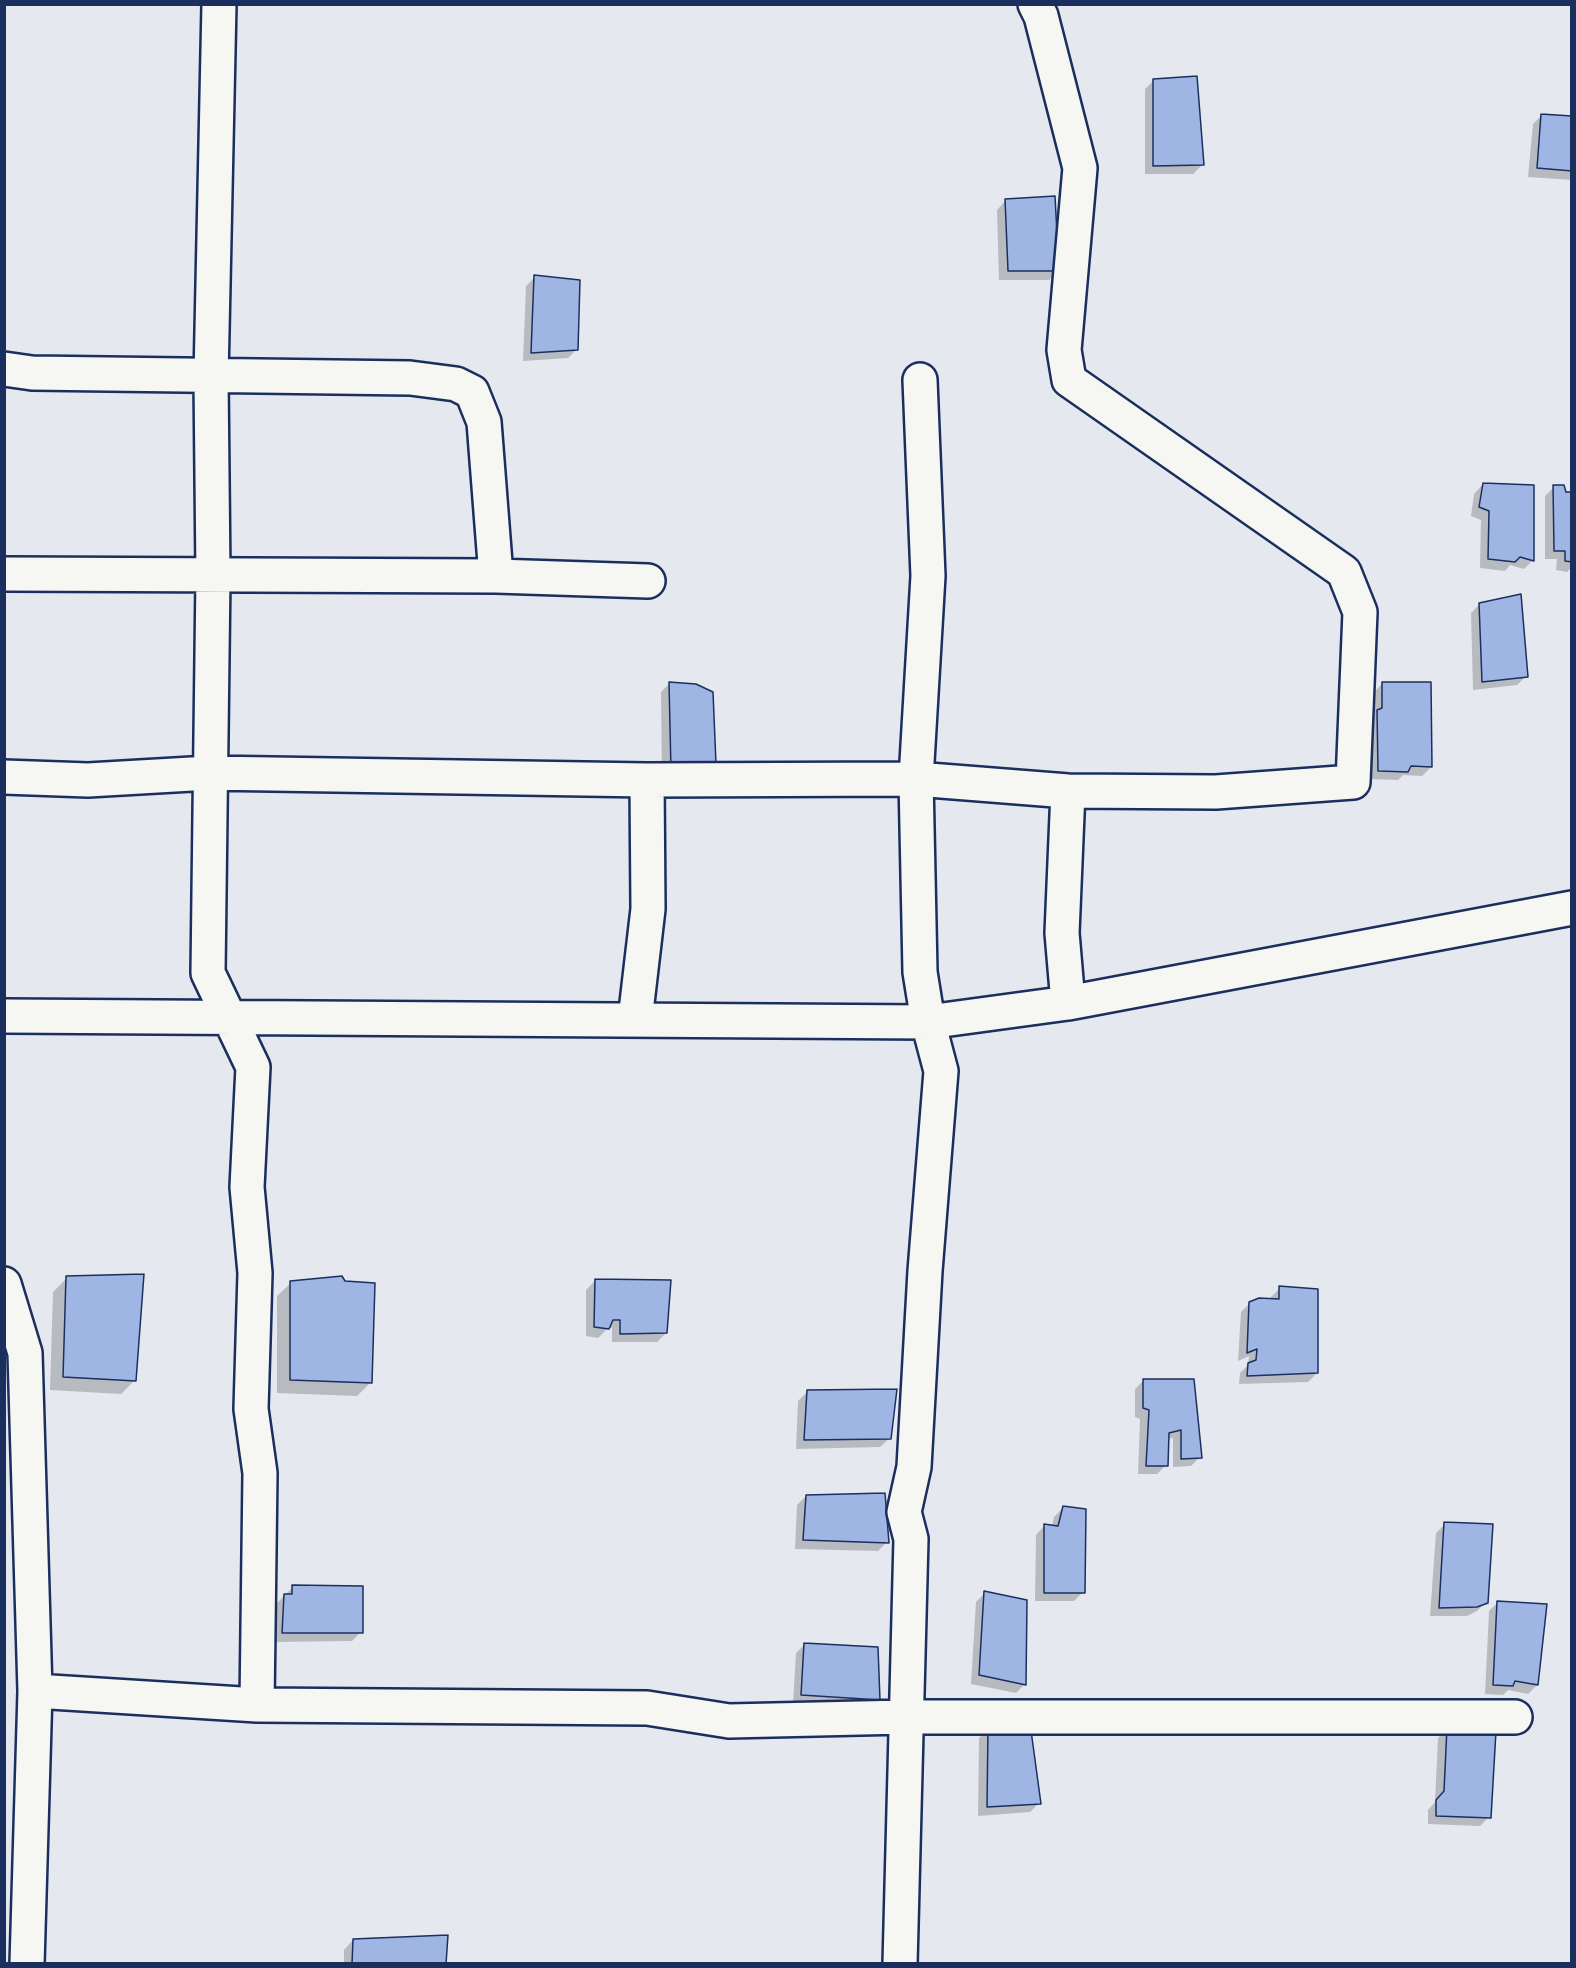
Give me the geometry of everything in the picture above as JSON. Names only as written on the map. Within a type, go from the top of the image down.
[{"type":"street","points":[[219,4],[211,377],[213,576],[208,973],[253,1067],[247,1187],[255,1273],[251,1409],[260,1473],[257,1705]]},
{"type":"street","points":[[4,777],[88,780],[209,773],[647,780],[916,779],[1068,791],[1215,792],[1353,782],[1359,612],[1344,572],[1069,380],[1064,350],[1080,168],[1041,16],[1035,4]]},
{"type":"street","points":[[4,369],[32,373],[211,377],[410,378],[456,384],[472,392],[484,422],[496,576]]},
{"type":"street","points":[[900,1964],[911,1539],[904,1512],[914,1467],[924,1271],[941,1071],[928,1022],[920,972],[916,779],[928,576],[920,380]]},
{"type":"street","points":[[4,574],[496,576],[648,581]]},
{"type":"street","points":[[635,1020],[648,909],[647,780]]},
{"type":"street","points":[[1068,791],[1062,933],[1068,1003]]},
{"type":"street","points":[[4,1016],[928,1022],[1068,1003],[1572,908]]},
{"type":"street","points":[[4,1284],[25,1353],[35,1691],[27,1964]]},
{"type":"street","points":[[35,1691],[257,1705],[647,1708],[729,1721],[905,1717],[1515,1717]]},
{"type":"building","points":[[1197,76],[1204,165],[1153,166],[1153,79]]},
{"type":"building","points":[[1541,114],[1572,116],[1572,171],[1537,168]]},
{"type":"building","points":[[1055,196],[1059,271],[1008,271],[1005,199]]},
{"type":"building","points":[[534,275],[580,280],[578,350],[531,353]]},
{"type":"building","points":[[1483,483],[1534,485],[1534,561],[1520,557],[1515,562],[1488,559],[1489,511],[1479,507]]},
{"type":"building","points":[[1553,485],[1564,485],[1566,492],[1572,492],[1572,562],[1565,561],[1565,551],[1554,551]]},
{"type":"building","points":[[1521,594],[1528,677],[1482,682],[1479,603]]},
{"type":"building","points":[[669,682],[696,684],[713,692],[716,764],[671,771]]},
{"type":"building","points":[[1382,682],[1431,682],[1432,767],[1411,766],[1408,772],[1378,771],[1377,710],[1382,708]]},
{"type":"building","points":[[144,1274],[136,1381],[63,1377],[66,1276]]},
{"type":"building","points":[[342,1276],[345,1281],[375,1283],[372,1383],[290,1380],[290,1281]]},
{"type":"building","points":[[595,1279],[671,1280],[667,1333],[620,1334],[620,1320],[613,1320],[609,1329],[594,1327]]},
{"type":"building","points":[[1279,1286],[1318,1289],[1318,1373],[1247,1376],[1248,1363],[1256,1360],[1257,1349],[1247,1353],[1249,1302],[1259,1298],[1279,1299]]},
{"type":"building","points":[[1143,1379],[1194,1379],[1202,1458],[1181,1459],[1181,1430],[1169,1433],[1168,1466],[1146,1466],[1149,1410],[1143,1408]]},
{"type":"building","points":[[897,1389],[891,1439],[804,1440],[807,1390]]},
{"type":"building","points":[[885,1493],[889,1543],[803,1540],[806,1495]]},
{"type":"building","points":[[1063,1506],[1086,1509],[1085,1593],[1044,1593],[1044,1524],[1058,1526]]},
{"type":"building","points":[[1444,1522],[1493,1524],[1488,1603],[1477,1607],[1439,1608]]},
{"type":"building","points":[[292,1585],[363,1586],[363,1633],[282,1633],[284,1594],[292,1594]]},
{"type":"building","points":[[984,1591],[1027,1600],[1026,1685],[979,1675]]},
{"type":"building","points":[[1497,1601],[1547,1604],[1538,1685],[1515,1681],[1513,1686],[1493,1685]]},
{"type":"building","points":[[804,1643],[878,1647],[880,1700],[801,1695]]},
{"type":"building","points":[[1030,1723],[1041,1804],[987,1807],[988,1727]]},
{"type":"building","points":[[1447,1727],[1496,1731],[1491,1818],[1436,1816],[1436,1800],[1444,1791]]},
{"type":"building","points":[[448,1935],[446,1964],[352,1964],[353,1939]]}]
